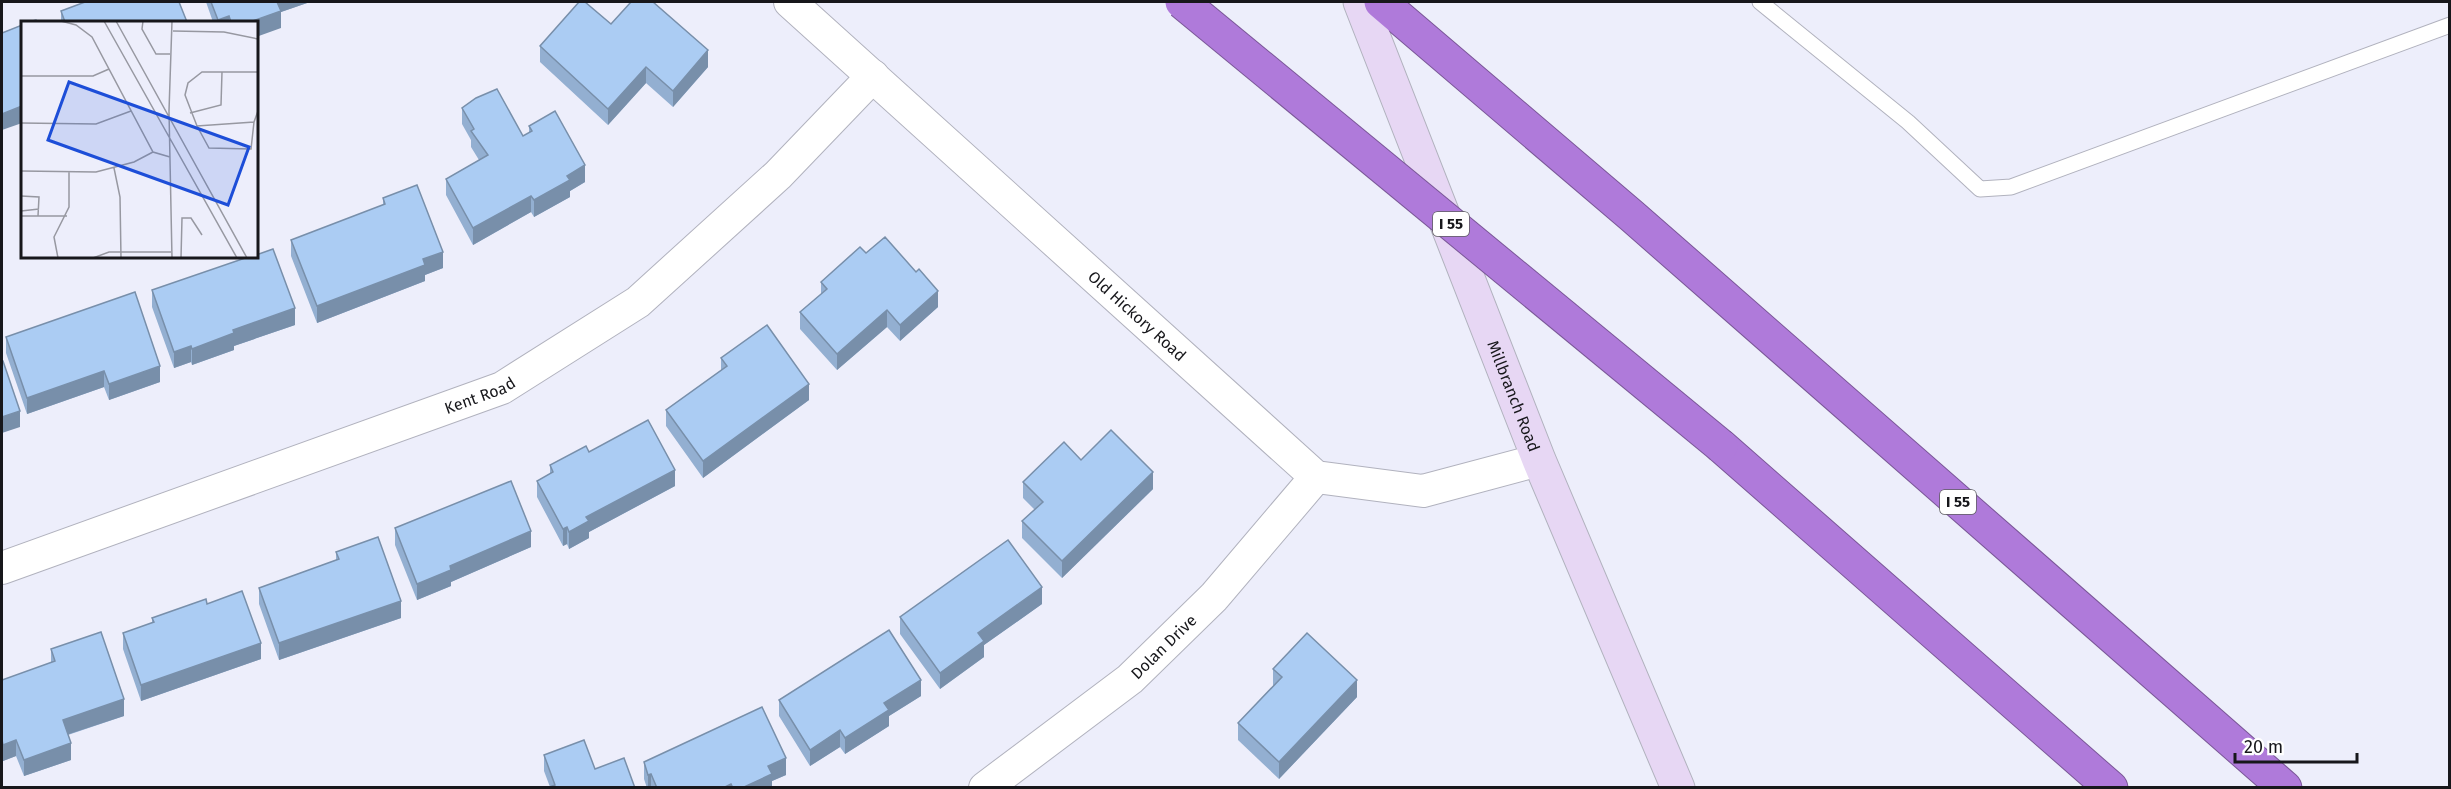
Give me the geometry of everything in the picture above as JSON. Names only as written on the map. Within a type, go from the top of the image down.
[{"type":"highway","name":"I 55","points":[[1182,2],[1721,447],[2111,788]]},
{"type":"highway","name":"I 55","points":[[1381,2],[1632,216],[2284,788]]},
{"type":"main road","name":"Millbranch Road","points":[[1360,2],[1539,460],[1678,788]]},
{"type":"street","name":"Old Hickory Road","points":[[789,2],[1317,477]]},
{"type":"street","name":"Kent Road","points":[[2,568],[502,388],[638,302],[778,175],[873,76]]},
{"type":"street","points":[[1317,477],[1424,491],[1539,460]]},
{"type":"street","name":"Dolan Drive","points":[[985,788],[1130,680],[1214,597],[1317,477]]},
{"type":"lane","points":[[1760,2],[1908,122],[1980,189],[2011,187],[2450,25]]},
{"type":"building","points":[[85,2],[179,2],[187,21],[65,21],[61,11]]},
{"type":"building","points":[[211,2],[277,2],[281,11],[253,21],[231,21],[229,16],[218,20]]},
{"type":"building","points":[[579,2],[585,2],[611,24],[631,2],[653,2],[708,50],[673,91],[646,67],[608,109],[540,46]]},
{"type":"building","points":[[21,25],[21,106],[2,114],[2,33]]},
{"type":"building","points":[[497,89],[523,136],[532,131],[529,126],[555,111],[585,165],[567,176],[570,180],[534,200],[531,196],[473,228],[446,179],[488,155],[471,131],[474,129],[462,108],[476,98]]},
{"type":"building","points":[[417,185],[443,252],[423,259],[425,265],[317,306],[291,240],[385,204],[383,198]]},
{"type":"building","points":[[885,237],[916,272],[919,269],[938,291],[900,325],[887,310],[837,354],[800,312],[827,289],[821,282],[860,247],[866,253]]},
{"type":"building","points":[[273,249],[295,308],[233,330],[234,333],[192,349],[191,346],[174,352],[152,290],[245,258],[258,258],[258,254]]},
{"type":"building","points":[[135,292],[160,366],[109,384],[104,371],[27,398],[6,337]]},
{"type":"building","points":[[767,325],[809,384],[703,461],[666,410],[727,366],[721,358]]},
{"type":"building","points":[[2,361],[20,411],[2,417]]},
{"type":"building","points":[[648,420],[675,470],[586,517],[589,521],[569,532],[567,527],[563,529],[537,481],[553,472],[550,465],[586,446],[589,452]]},
{"type":"building","points":[[1111,430],[1153,472],[1062,561],[1022,521],[1043,502],[1023,482],[1064,442],[1081,460]]},
{"type":"building","points":[[511,481],[531,531],[450,566],[451,570],[417,584],[395,528]]},
{"type":"building","points":[[378,537],[401,601],[279,643],[259,588],[339,559],[336,552]]},
{"type":"building","points":[[1008,540],[1042,587],[978,633],[984,641],[940,673],[900,617]]},
{"type":"building","points":[[242,591],[261,643],[141,685],[123,633],[154,622],[152,618],[206,599],[207,604]]},
{"type":"building","points":[[889,630],[921,680],[884,703],[889,710],[845,738],[840,730],[810,750],[779,700]]},
{"type":"building","points":[[101,632],[124,699],[63,720],[71,743],[24,760],[16,740],[3,745],[2,680],[55,661],[51,649]]},
{"type":"building","points":[[1307,633],[1357,680],[1279,762],[1238,723],[1282,677],[1273,669]]},
{"type":"building","points":[[762,707],[786,758],[768,766],[772,774],[742,788],[733,788],[731,784],[723,788],[657,788],[651,774],[648,775],[644,762]]},
{"type":"building","points":[[584,740],[595,769],[624,758],[635,788],[547,788],[555,785],[544,755]]}]
